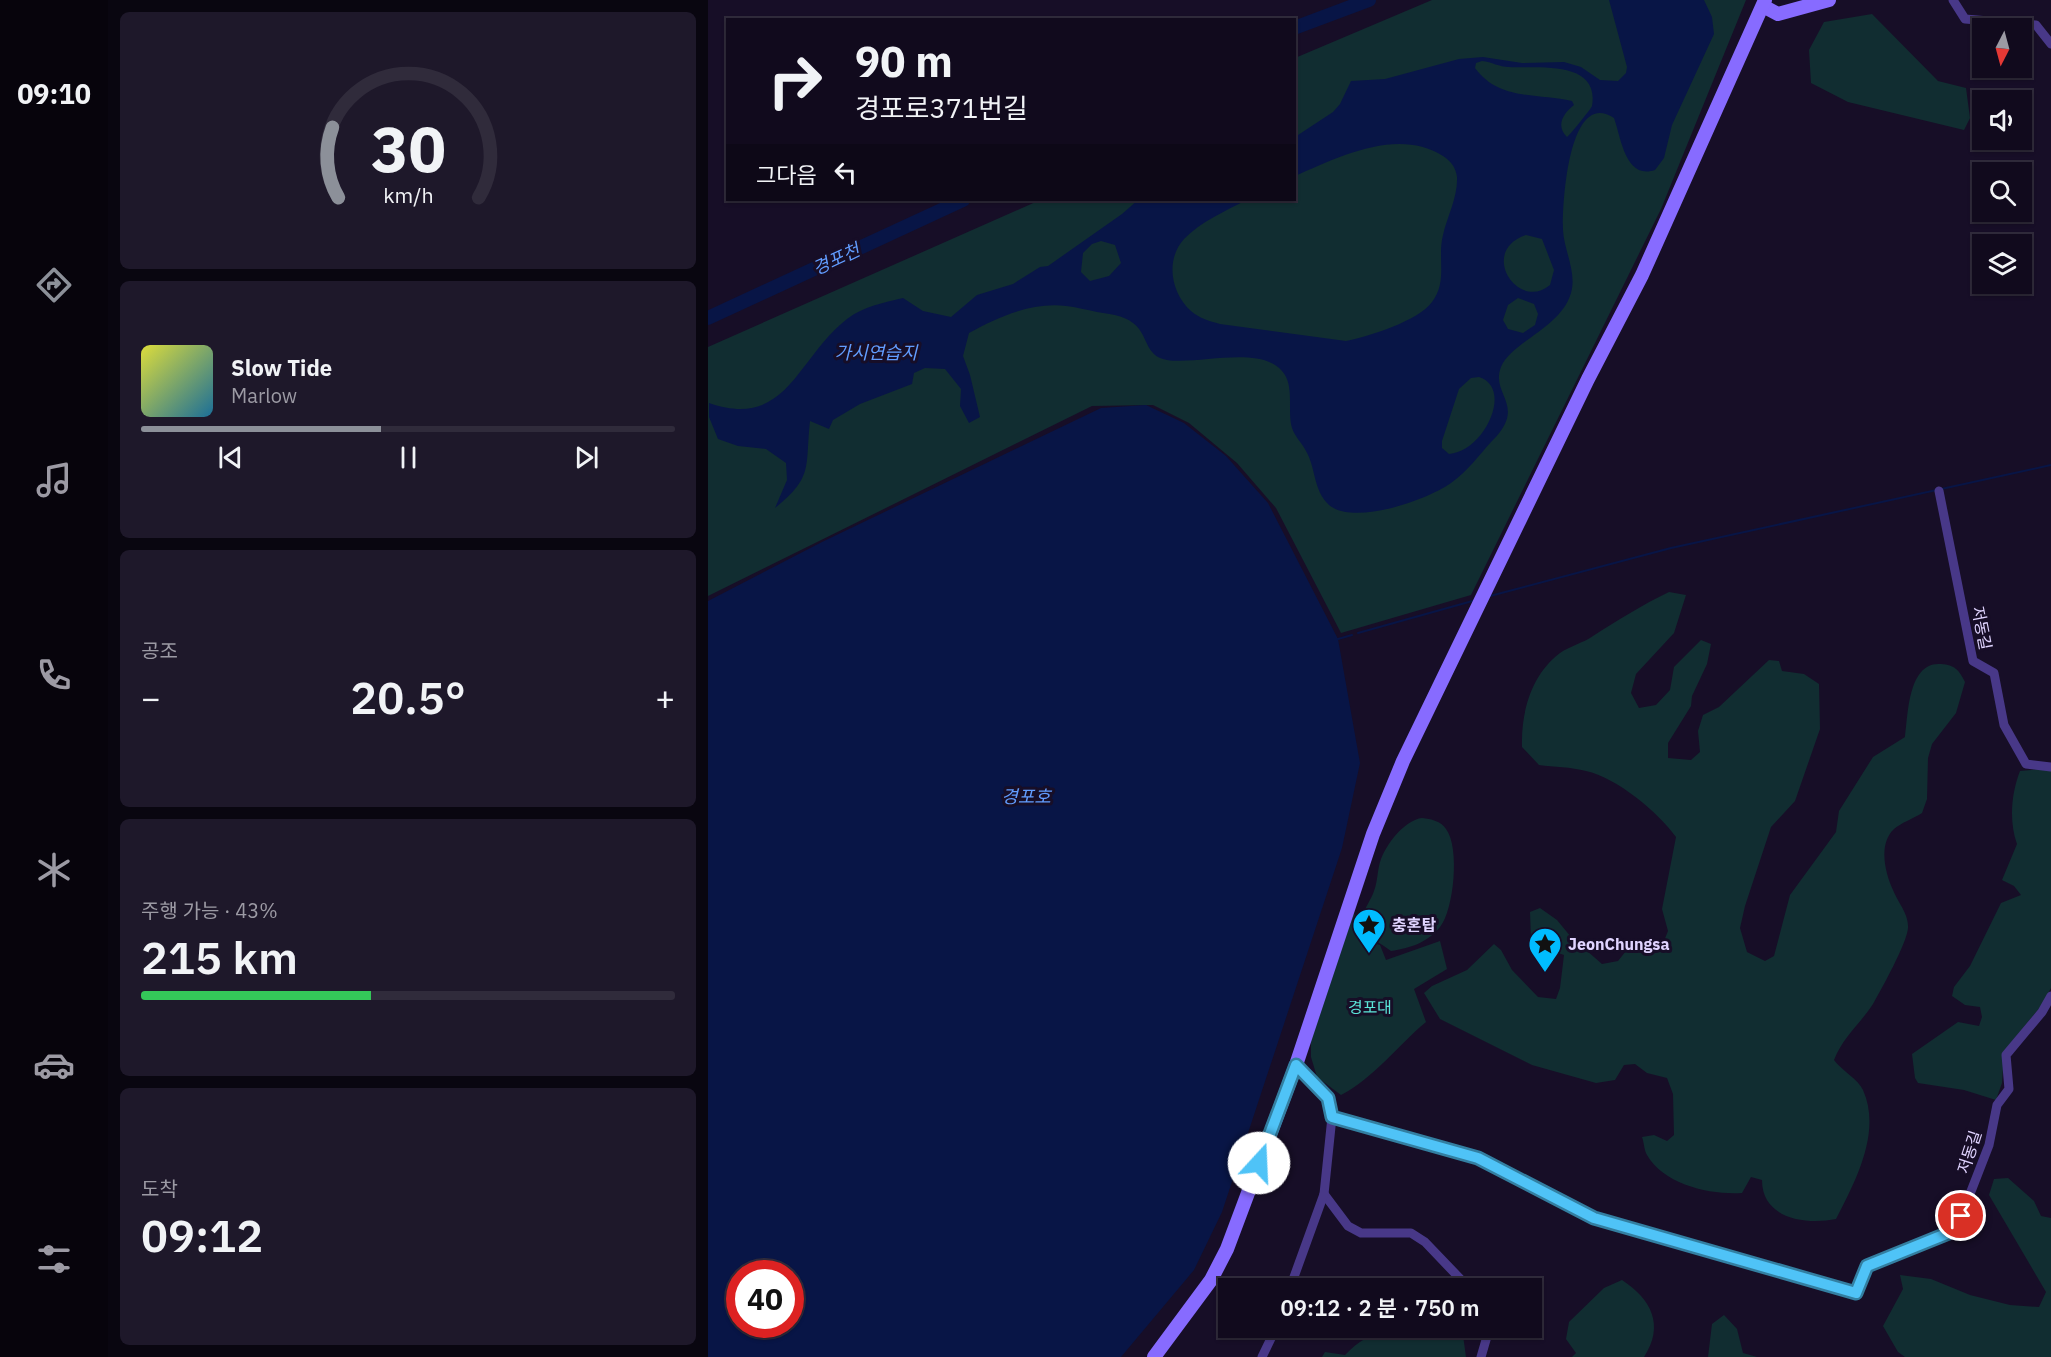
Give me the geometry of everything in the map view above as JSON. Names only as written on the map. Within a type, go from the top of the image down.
[{"type":"street","points":[[1154,1357],[1211,1280],[1227,1249],[1296,1065],[1373,834],[1403,761],[1588,380],[1642,275],[1764,3],[1778,14],[1829,0]]},
{"type":"street","points":[[1953,0],[1965,19],[2036,25],[2051,44]]},
{"type":"street","name":"저동길","points":[[1939,491],[1973,661],[1994,673],[2004,725],[2026,764],[2051,766]]},
{"type":"street","name":"저동길","points":[[1332,1117],[1478,1158],[1594,1218],[1856,1293],[1867,1266],[1956,1230],[1989,1145],[1997,1106],[2009,1089],[2006,1055],[2042,1011],[2051,996]]},
{"type":"street","points":[[1294,1278],[1324,1194],[1332,1117],[1328,1098],[1296,1065]]},
{"type":"street","points":[[1324,1194],[1348,1226],[1361,1233],[1411,1233],[1425,1242],[1459,1278]]},
{"type":"street","points":[[1262,1357],[1271,1338]]},
{"type":"street","points":[[1481,1357],[1487,1338]]},
{"type":"green space","points":[[1432,0],[1746,0],[1661,209],[1471,595],[1341,633],[1276,508],[1237,463],[1189,423],[1153,405],[1092,406],[708,596],[708,347],[1038,201],[1296,201],[1296,58]]},
{"type":"green space","points":[[1872,14],[1938,81],[1966,88],[1970,118],[1964,130],[1848,102],[1811,83],[1809,50],[1824,22]]},
{"type":"green space","points":[[1669,592],[1686,595],[1674,633],[1636,674],[1631,693],[1639,708],[1656,705],[1670,690],[1674,667],[1701,640],[1711,644],[1707,664],[1692,696],[1691,706],[1668,743],[1668,758],[1691,760],[1700,752],[1698,731],[1703,715],[1719,707],[1769,660],[1779,661],[1782,671],[1804,674],[1819,684],[1820,729],[1795,801],[1771,827],[1740,928],[1747,952],[1765,961],[1774,956],[1790,895],[1836,832],[1839,811],[1873,757],[1905,737],[1912,691],[1922,671],[1930,665],[1950,666],[1958,671],[1965,682],[1956,713],[1932,744],[1928,758],[1927,799],[1922,813],[1894,829],[1886,842],[1884,859],[1888,875],[1905,913],[1908,928],[1899,955],[1877,997],[1842,1044],[1834,1060],[1863,1090],[1868,1106],[1869,1123],[1864,1156],[1836,1219],[1812,1221],[1788,1216],[1769,1203],[1764,1193],[1762,1180],[1751,1177],[1742,1193],[1703,1190],[1676,1181],[1655,1165],[1646,1153],[1642,1137],[1654,1135],[1667,1141],[1674,1135],[1673,1094],[1667,1078],[1647,1073],[1635,1064],[1624,1065],[1615,1080],[1596,1083],[1532,1065],[1440,1019],[1424,993],[1432,986],[1467,970],[1494,944],[1501,950],[1512,970],[1538,997],[1556,999],[1560,988],[1564,955],[1541,947],[1531,939],[1530,912],[1540,908],[1557,920],[1571,937],[1602,964],[1618,961],[1634,941],[1664,941],[1668,931],[1662,909],[1676,837],[1648,807],[1611,781],[1580,770],[1539,765],[1522,747],[1522,734],[1530,695],[1535,683],[1550,662],[1560,653]]},
{"type":"green space","points":[[2051,768],[2051,988],[2041,1006],[2004,1051],[2002,1083],[1996,1100],[1964,1090],[1918,1083],[1915,1078],[1912,1054],[1958,1022],[1979,1026],[1982,1017],[1980,1007],[1965,1005],[1952,996],[1954,987],[1970,966],[2001,903],[2021,895],[2014,886],[2002,880],[2017,844],[2012,808],[2020,771]]},
{"type":"green space","points":[[1422,818],[1441,824],[1450,838],[1454,878],[1449,907],[1440,927],[1430,937],[1411,946],[1391,951],[1369,934],[1364,926],[1363,917],[1375,887],[1381,859],[1388,846],[1397,833],[1409,823]]},
{"type":"green space","name":"경포대","points":[[1354,913],[1362,940],[1380,945],[1386,960],[1440,941],[1447,969],[1414,989],[1426,1022],[1375,1071],[1341,1095],[1317,1077],[1311,1057],[1311,1035]]},
{"type":"green space","points":[[2008,1178],[2034,1201],[2041,1216],[2051,1218],[2051,1357],[1905,1357],[1898,1352],[1883,1326],[1903,1289],[1900,1275],[1931,1279],[1970,1295],[2010,1305],[2039,1307],[2046,1292],[1989,1195],[1994,1179]]},
{"type":"green space","points":[[1622,1280],[1641,1296],[1652,1314],[1653,1334],[1644,1357],[1572,1357],[1576,1353],[1566,1339],[1569,1322],[1604,1288]]},
{"type":"green space","points":[[1724,1315],[1737,1329],[1743,1353],[1757,1357],[1708,1357],[1712,1324]]},
{"type":"green space","points":[[1367,1338],[1463,1338],[1466,1357],[1322,1357],[1325,1352],[1345,1355]]},
{"type":"water","name":"가시연습지","points":[[1609,0],[1704,0],[1712,17],[1714,34],[1672,125],[1664,158],[1655,170],[1637,169],[1631,163],[1622,145],[1614,118],[1599,113],[1586,119],[1577,134],[1571,154],[1564,198],[1563,230],[1572,277],[1571,293],[1566,305],[1547,325],[1506,358],[1501,367],[1500,385],[1508,409],[1502,429],[1462,474],[1440,490],[1425,497],[1372,512],[1340,511],[1329,505],[1320,493],[1309,458],[1292,428],[1290,390],[1286,377],[1272,363],[1244,357],[1167,360],[1160,358],[1150,350],[1142,333],[1129,320],[1116,315],[1066,306],[1040,306],[1015,312],[969,333],[963,356],[980,417],[969,423],[960,406],[961,389],[945,369],[925,368],[914,373],[912,384],[860,404],[833,420],[829,429],[810,421],[807,461],[802,479],[775,508],[787,480],[786,463],[766,449],[738,446],[718,439],[709,417],[709,403],[735,409],[756,407],[773,399],[788,386],[830,335],[847,319],[860,311],[903,298],[923,311],[951,317],[977,295],[1013,284],[1040,267],[1048,266],[1137,201],[1244,201],[1190,233],[1178,247],[1174,257],[1173,276],[1179,295],[1191,311],[1201,317],[1220,324],[1346,341],[1393,327],[1425,309],[1432,302],[1440,286],[1441,244],[1457,184],[1457,177],[1451,162],[1425,148],[1407,144],[1388,145],[1349,154],[1296,176],[1296,136],[1333,112],[1340,104],[1351,81],[1385,79],[1459,59],[1483,57],[1522,63],[1564,62],[1581,67],[1600,80],[1618,81],[1626,73],[1627,67]],"holes":[[[1482,61],[1505,67],[1549,68],[1576,74],[1586,80],[1592,91],[1592,106],[1567,137],[1563,133],[1561,124],[1564,115],[1574,105],[1572,101],[1507,91],[1485,79],[1475,68],[1476,63]],[[1526,235],[1542,239],[1554,270],[1550,285],[1538,291],[1526,291],[1516,285],[1508,276],[1504,265],[1505,253],[1512,243]],[[1101,241],[1115,245],[1121,263],[1109,276],[1090,281],[1081,272],[1083,253],[1092,244]],[[1518,298],[1534,304],[1538,314],[1535,325],[1523,333],[1508,329],[1503,320],[1508,305]],[[1479,377],[1489,383],[1494,393],[1494,406],[1483,432],[1473,443],[1462,451],[1449,454],[1442,448],[1442,441],[1459,389],[1471,378]]]},
{"type":"water","name":"경포호","points":[[1146,405],[1184,423],[1226,456],[1268,503],[1338,639],[1360,763],[1342,848],[1222,1212],[1194,1270],[1121,1357],[708,1357],[708,601],[822,542],[1101,408]]},
{"type":"waterway","name":"경포천","points":[[1296,27],[1369,0]]},
{"type":"waterway","name":"경포천","points":[[708,318],[961,201]]},
{"type":"waterway","points":[[1490,596],[1671,548],[2051,465]]},
{"type":"waterway","points":[[1358,633],[1476,600]]},
{"type":"waterway","points":[[1338,639],[1352,635]]},
{"type":"place","name":"충혼탑","points":[[1369,954]]},
{"type":"place","name":"JeonChungsa","points":[[1545,973]]},
{"type":"route","points":[[1259,1163],[1296,1065],[1328,1098],[1332,1117],[1478,1158],[1594,1218],[1856,1293],[1867,1266],[1956,1230],[1961,1216]]}]
